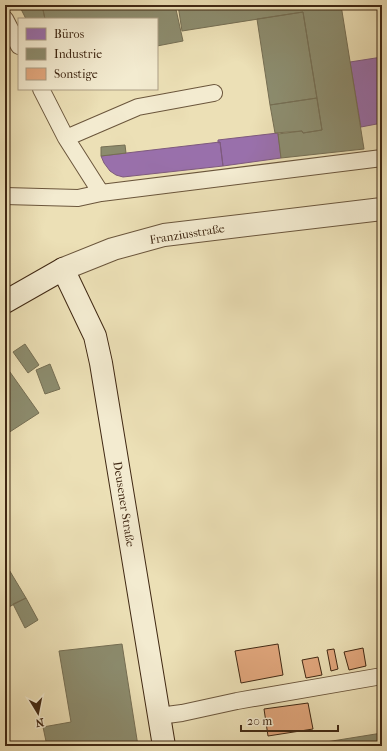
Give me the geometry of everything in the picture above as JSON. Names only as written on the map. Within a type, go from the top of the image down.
[{"type":"main road","name":"Franziusstraße","points":[[5,302],[63,269],[113,249],[164,235],[382,209]]},
{"type":"main road","name":"Deusener Straße","points":[[63,269],[95,336],[100,356],[164,746]]},
{"type":"lane","points":[[5,20],[18,44]]},
{"type":"lane","points":[[42,90],[66,138],[102,193]]},
{"type":"lane","points":[[66,138],[138,107],[214,93]]},
{"type":"lane","points":[[5,196],[78,198],[102,193],[382,158]]},
{"type":"lane","points":[[159,716],[382,676]]},
{"type":"building: Büros","points":[[382,57],[382,123],[361,127],[350,62]]},
{"type":"building: Büros","points":[[278,133],[281,158],[223,166],[220,142],[218,143],[218,140]]},
{"type":"building: Büros","points":[[220,142],[223,166],[123,177],[110,171],[101,156]]},
{"type":"building: Industrie","points":[[19,5],[42,5],[45,18],[26,18]]},
{"type":"building: Industrie","points":[[42,5],[175,5],[183,41],[158,46],[158,18],[45,18]]},
{"type":"building: Industrie","points":[[178,5],[341,5],[364,149],[281,158],[278,134],[302,131],[303,133],[322,130],[303,12],[182,31]]},
{"type":"building: Industrie","points":[[303,12],[317,98],[270,105],[257,19]]},
{"type":"building: Industrie","points":[[317,98],[322,130],[303,133],[302,131],[275,133],[270,105]]},
{"type":"building: Industrie","points":[[125,145],[126,153],[101,156],[101,147]]},
{"type":"building: Industrie","points":[[25,344],[39,365],[28,373],[13,352]]},
{"type":"building: Industrie","points":[[50,364],[60,389],[45,394],[36,370]]},
{"type":"building: Industrie","points":[[5,365],[39,413],[5,435]]},
{"type":"building: Industrie","points":[[5,563],[26,598],[5,609]]},
{"type":"building: Industrie","points":[[26,598],[38,620],[25,628],[13,604]]},
{"type":"building: Industrie","points":[[122,644],[138,746],[47,746],[43,727],[71,722],[59,651]]},
{"type":"building: Industrie","points":[[382,733],[382,746],[301,746]]},
{"type":"building: Sonstige","points":[[278,644],[283,675],[241,683],[235,651]]},
{"type":"building: Sonstige","points":[[363,648],[366,666],[349,670],[344,652]]},
{"type":"building: Sonstige","points":[[334,649],[338,669],[331,671],[327,650]]},
{"type":"building: Sonstige","points":[[318,657],[322,675],[306,678],[302,660]]},
{"type":"building: Sonstige","points":[[308,703],[313,729],[268,736],[264,709]]}]
